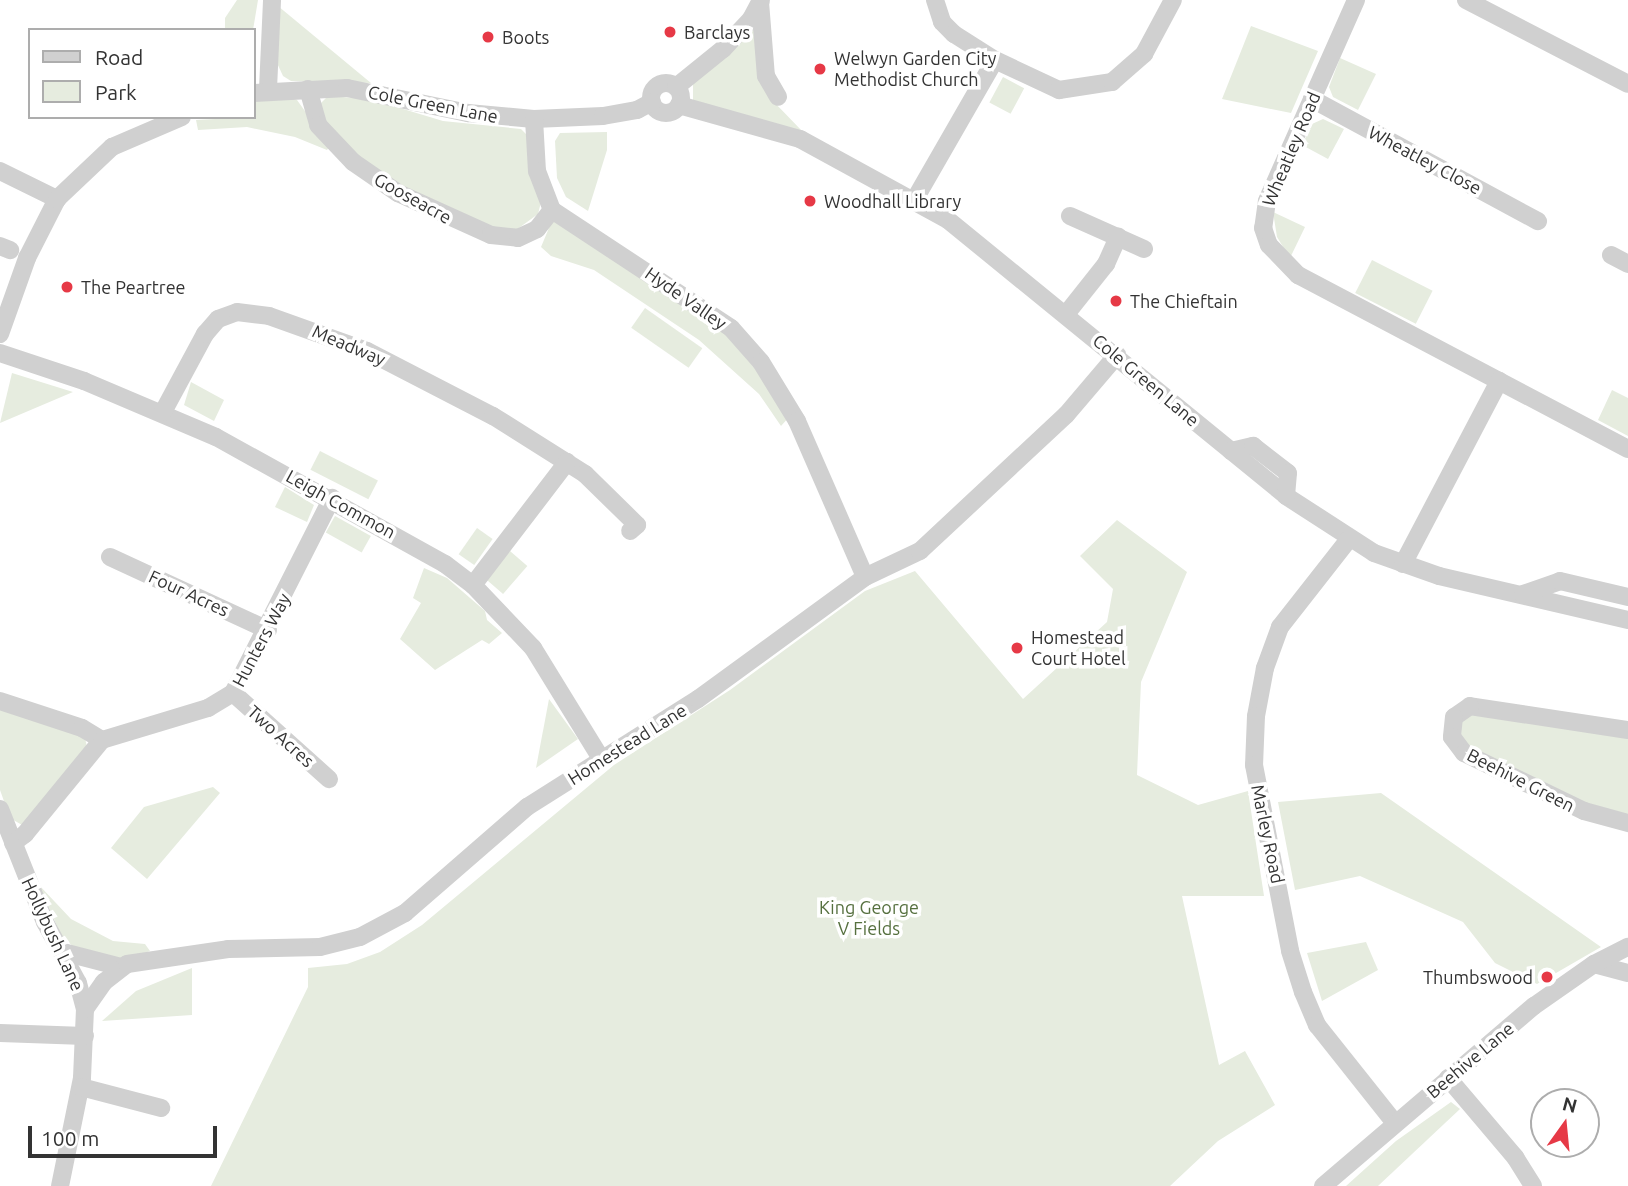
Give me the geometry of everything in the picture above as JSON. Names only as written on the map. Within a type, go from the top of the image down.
[{"type":"street","points":[[261,91],[272,0]]},
{"type":"street","points":[[935,0],[942,22],[954,34],[995,60],[1059,90],[1112,82],[1144,54],[1173,0]]},
{"type":"street","name":"Wheatley Road","points":[[1356,0],[1263,214],[1269,246],[1281,263],[1298,275],[1628,449]]},
{"type":"street","points":[[1466,0],[1628,84]]},
{"type":"street","points":[[677,96],[751,19],[760,1]]},
{"type":"street","points":[[760,1],[766,76],[778,97]]},
{"type":"street","points":[[915,199],[995,60]]},
{"type":"street","name":"Cole Green Lane","points":[[261,91],[370,91],[468,113],[534,119],[603,116],[637,110],[652,102],[656,86],[669,83],[677,96],[800,139],[915,199],[948,220],[1066,313],[1231,451],[1253,446],[1288,473],[1286,496],[1349,539]]},
{"type":"street","name":"Gooseacre","points":[[308,89],[318,125],[353,162],[398,193],[491,235],[518,238],[537,229],[552,210]]},
{"type":"street","name":"Wheatley Close","points":[[1312,99],[1538,220]]},
{"type":"street","points":[[0,334],[27,258],[57,198],[112,147],[177,119]]},
{"type":"street","points":[[534,119],[537,171],[552,210]]},
{"type":"street","points":[[0,171],[57,198]]},
{"type":"street","name":"Hyde Valley","points":[[552,210],[731,328],[761,362],[797,421],[865,576]]},
{"type":"street","points":[[1070,216],[1144,249]]},
{"type":"street","points":[[1066,313],[1106,264],[1118,237]]},
{"type":"street","points":[[1611,255],[1628,264]]},
{"type":"street","name":"Meadway","points":[[163,412],[211,326],[228,315],[248,313],[311,329],[413,372],[567,462],[619,505],[637,525],[630,531]]},
{"type":"street","name":"Leigh Common","points":[[0,353],[163,412],[332,498],[415,544],[473,585],[547,667],[602,760]]},
{"type":"street","name":"Homestead Lane","points":[[121,967],[139,961],[228,949],[320,947],[383,927],[516,815],[731,677],[865,576],[920,551],[947,530],[1066,415],[1117,355]]},
{"type":"street","points":[[1403,564],[1499,381]]},
{"type":"street","points":[[473,585],[567,462]]},
{"type":"street","name":"Hunters Way","points":[[102,740],[208,708],[233,693],[268,630],[332,498]]},
{"type":"street","points":[[1349,539],[1403,564],[1628,620]]},
{"type":"street","name":"Marley Road","points":[[1349,539],[1280,627],[1265,668],[1256,716],[1254,765],[1290,951],[1303,992],[1317,1025],[1395,1123]]},
{"type":"street","name":"Four Acres","points":[[110,557],[268,630]]},
{"type":"street","points":[[1523,594],[1560,581],[1628,597]]},
{"type":"street","name":"Two Acres","points":[[233,693],[329,779]]},
{"type":"street","points":[[0,701],[82,728],[102,740],[26,834],[13,842]]},
{"type":"street","name":"Beehive Green","points":[[1628,730],[1470,706],[1454,717],[1451,737],[1464,752],[1572,805],[1628,823]]},
{"type":"street","name":"Hollybush Lane","points":[[0,809],[45,922],[63,952],[85,1009],[81,1087],[60,1186]]},
{"type":"street","name":"Beehive Lane","points":[[1323,1186],[1534,1006],[1594,964],[1628,947]]},
{"type":"street","points":[[63,952],[121,967],[85,1009]]},
{"type":"street","points":[[1594,964],[1628,973]]},
{"type":"street","points":[[0,1033],[85,1036]]},
{"type":"street","points":[[1448,1078],[1516,1157],[1533,1186]]},
{"type":"street","points":[[81,1087],[161,1108]]},
{"type":"green space","points":[[237,0],[258,0],[253,28],[225,28],[225,18]]},
{"type":"green space","points":[[278,6],[371,83],[291,81],[283,76],[277,63]]},
{"type":"green space","points":[[755,26],[774,102],[803,132],[693,101],[693,82]]},
{"type":"green space","points":[[1251,26],[1318,51],[1291,113],[1222,99]]},
{"type":"green space","points":[[1340,58],[1376,74],[1358,110],[1333,97],[1329,87]]},
{"type":"green space","points":[[1003,77],[1024,88],[1011,114],[989,103]]},
{"type":"green space","points":[[285,96],[297,100],[330,146],[327,150],[295,137],[247,127],[198,130],[196,120],[256,119],[256,100]]},
{"type":"green space","points":[[328,96],[370,99],[443,121],[521,129],[528,136],[541,202],[538,214],[512,233],[445,212],[349,154],[321,121],[320,104]]},
{"type":"green space","points":[[1323,119],[1344,129],[1328,159],[1302,145],[1312,124]]},
{"type":"green space","points":[[607,132],[607,150],[588,211],[566,197],[557,178],[555,141],[560,133]]},
{"type":"green space","points":[[1273,212],[1305,227],[1290,258],[1277,237]]},
{"type":"green space","points":[[554,216],[728,331],[790,416],[781,426],[759,394],[699,340],[594,270],[551,256],[541,247]]},
{"type":"green space","points":[[1372,260],[1433,291],[1416,324],[1355,293]]},
{"type":"green space","points":[[645,308],[702,348],[689,368],[631,328]]},
{"type":"green space","points":[[12,373],[73,392],[0,423]]},
{"type":"green space","points":[[191,382],[224,400],[214,421],[184,405]]},
{"type":"green space","points":[[1612,390],[1628,398],[1628,436],[1598,420]]},
{"type":"green space","points":[[320,451],[378,481],[368,499],[310,470]]},
{"type":"green space","points":[[285,487],[314,505],[307,522],[275,507]]},
{"type":"green space","points":[[335,516],[371,536],[362,552],[326,533]]},
{"type":"green space","name":"King George V Fields","points":[[1117,520],[1187,572],[1141,682],[1137,775],[1198,805],[1248,791],[1264,896],[1182,896],[1219,1065],[1245,1051],[1275,1105],[1218,1141],[1170,1186],[211,1186],[308,987],[308,968],[347,964],[380,952],[422,925],[614,765],[730,690],[865,591],[915,571],[1023,699],[1107,622],[1113,589],[1080,556]]},
{"type":"green space","points":[[477,528],[493,539],[474,565],[459,554]]},
{"type":"green space","points":[[510,551],[527,566],[503,594],[486,579]]},
{"type":"green space","points":[[424,568],[447,578],[485,611],[487,620],[502,633],[489,644],[482,640],[435,670],[400,639],[421,603],[413,598]]},
{"type":"green space","points":[[549,699],[578,739],[536,768]]},
{"type":"green space","points":[[0,707],[85,738],[87,747],[22,825],[10,818],[0,790]]},
{"type":"green space","points":[[1469,712],[1628,734],[1628,818],[1587,807],[1461,743],[1457,724]]},
{"type":"green space","points":[[213,787],[220,793],[147,879],[111,848],[144,807]]},
{"type":"green space","points":[[1381,793],[1601,947],[1537,984],[1495,963],[1463,922],[1360,876],[1295,890],[1278,802]]},
{"type":"green space","points":[[39,885],[71,919],[113,941],[145,944],[150,951],[127,959],[83,956],[61,935]]},
{"type":"green space","points":[[1366,942],[1378,970],[1322,1001],[1307,953]]},
{"type":"green space","points":[[192,968],[192,1015],[102,1021],[136,991]]},
{"type":"green space","points":[[1451,1102],[1460,1109],[1378,1186],[1346,1186],[1396,1141]]},
{"type":"place","name":"Barclays","points":[[670,32]]},
{"type":"place","name":"Boots","points":[[488,37]]},
{"type":"place","name":"Welwyn Garden City Methodist Church","points":[[820,69]]},
{"type":"place","name":"Woodhall Library","points":[[810,201]]},
{"type":"place","name":"The Peartree","points":[[67,287]]},
{"type":"place","name":"The Chieftain","points":[[1116,301]]},
{"type":"place","name":"Homestead Court Hotel","points":[[1017,648]]},
{"type":"place","name":"Thumbswood","points":[[1547,977]]}]
